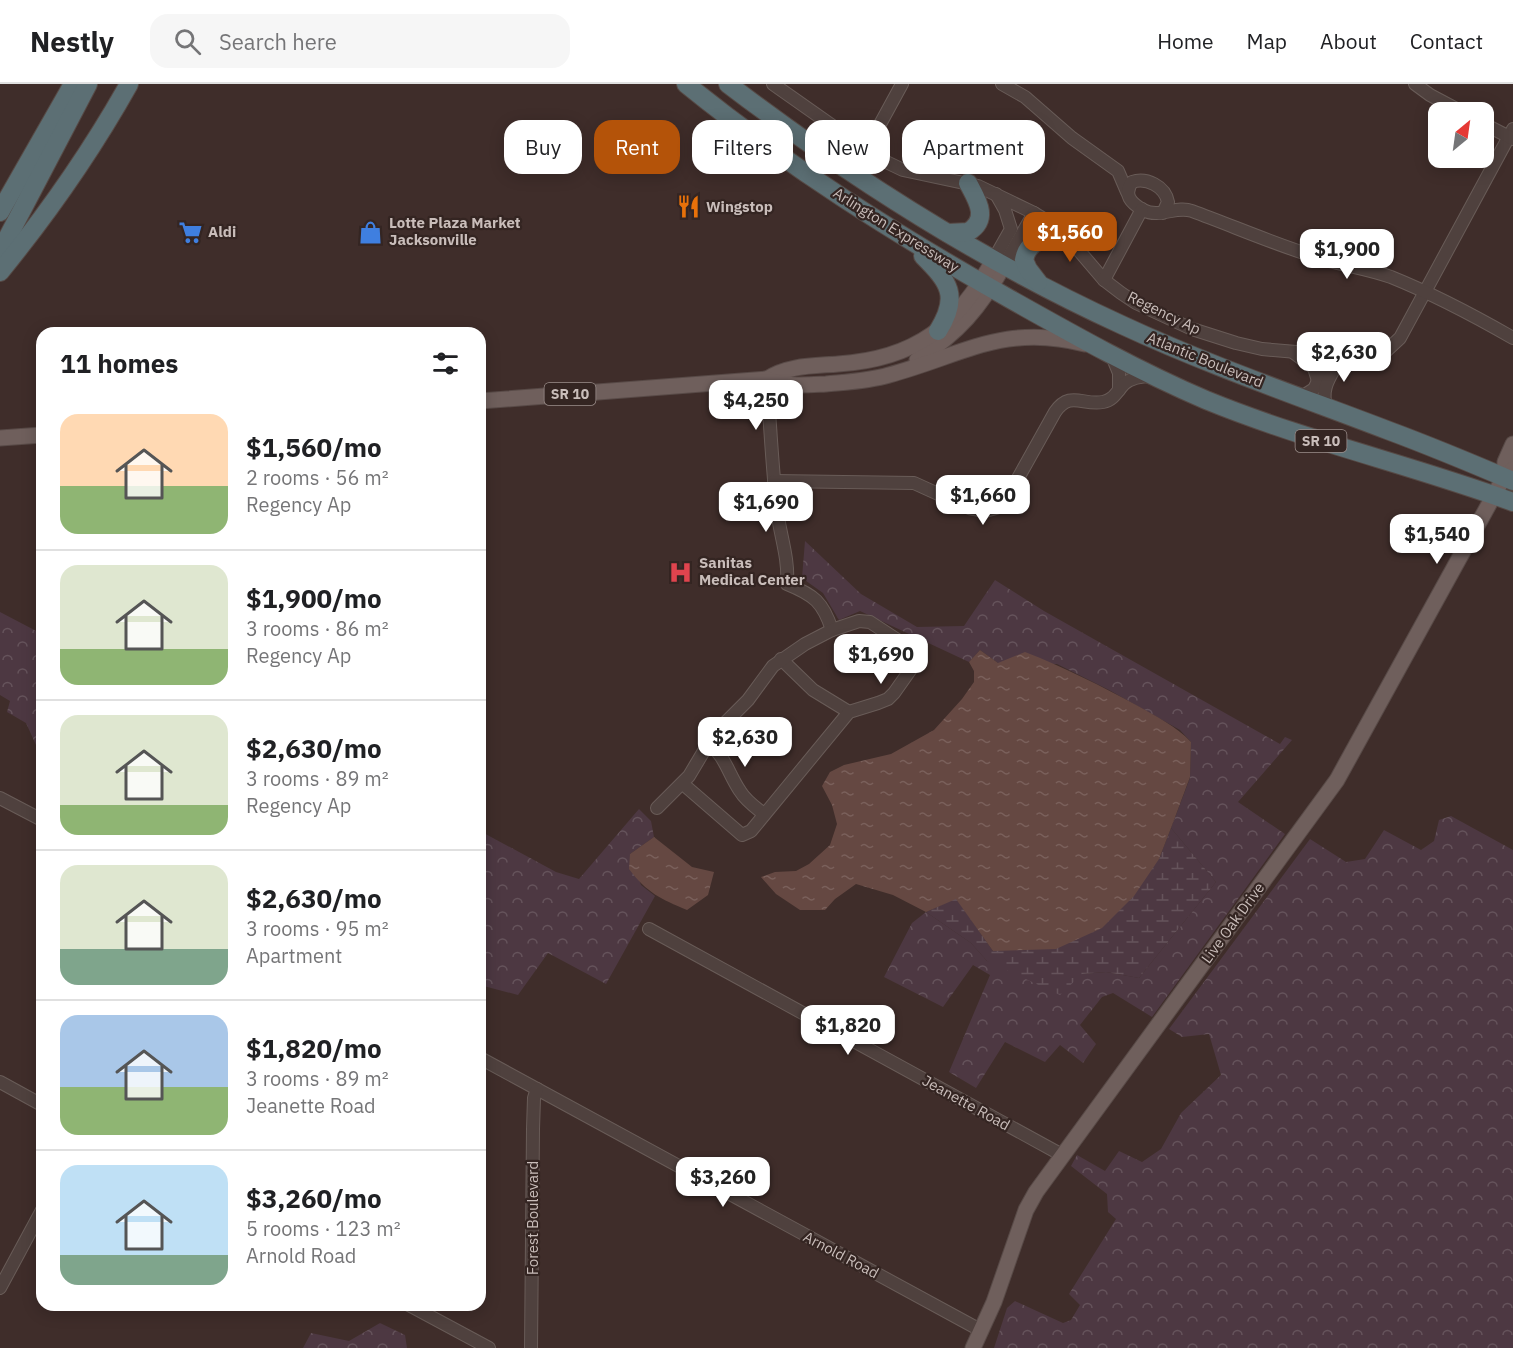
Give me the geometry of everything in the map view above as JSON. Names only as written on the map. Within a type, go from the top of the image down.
[{"type":"highway","points":[[50,122],[67,84]]},
{"type":"highway","points":[[0,212],[73,84]]},
{"type":"highway","points":[[0,252],[88,84]]},
{"type":"highway","points":[[53,152],[95,84]]},
{"type":"highway","points":[[0,272],[26,240],[70,177],[129,84]]},
{"type":"highway","name":"Arlington Expressway","points":[[686,84],[786,159],[899,234],[986,285]]},
{"type":"highway","name":"Arlington Expressway","points":[[729,84],[839,164],[948,233],[999,262]]},
{"type":"highway","points":[[948,233],[968,232],[978,223],[981,215],[980,205],[968,183]]},
{"type":"highway","points":[[899,234],[937,271],[949,289],[950,306],[938,331]]},
{"type":"highway","points":[[1039,284],[1024,260],[1030,245],[1050,237],[1069,239]]},
{"type":"highway","name":"Atlantic Boulevard","points":[[999,262],[1105,317],[1176,349],[1510,476]]},
{"type":"highway","points":[[986,285],[1112,356]]},
{"type":"highway","name":"SR 10","points":[[1112,356],[1208,400],[1272,424],[1513,502]]},
{"type":"main road","name":"SR 10","points":[[767,379],[793,368],[854,363],[884,357],[912,346],[938,331],[986,285],[999,262]]},
{"type":"main road","points":[[897,373],[929,352],[963,325],[978,308],[986,285]]},
{"type":"main road","name":"SR 10","points":[[486,401],[767,379],[795,386],[860,381],[897,373],[971,346],[1017,337],[1067,340],[1112,356]]},
{"type":"main road","points":[[0,438],[36,435]]},
{"type":"main road","name":"Live Oak Drive","points":[[973,1348],[994,1302],[1026,1210],[1062,1155],[1333,786],[1494,495],[1510,476],[1505,462],[1513,444]]},
{"type":"street","name":"Regency Ap","points":[[773,84],[824,120]]},
{"type":"street","points":[[882,120],[902,84]]},
{"type":"street","points":[[1002,84],[1025,97],[1070,137],[1118,171],[1153,183],[1168,197],[1188,209],[1287,248],[1378,273],[1425,291],[1513,338]]},
{"type":"street","points":[[1415,84],[1443,102]]},
{"type":"street","name":"Regency Ap","points":[[890,163],[903,170],[968,183],[995,193],[1028,210],[1052,224],[1069,239],[1104,280],[1136,303],[1192,329],[1236,343],[1293,353],[1367,358],[1378,356],[1400,338],[1512,135],[1494,128]]},
{"type":"street","points":[[1118,171],[1128,197],[1142,209],[1150,213],[1188,209]]},
{"type":"street","points":[[1127,192],[1132,182],[1138,179]]},
{"type":"street","points":[[995,193],[1005,210],[1011,229]]},
{"type":"street","points":[[1163,213],[1167,207],[1168,197]]},
{"type":"street","points":[[1104,280],[1142,209]]},
{"type":"street","points":[[999,262],[1011,229],[1028,210]]},
{"type":"street","points":[[999,262],[1028,210]]},
{"type":"street","points":[[1293,353],[1314,368],[1318,381]]},
{"type":"street","points":[[1112,356],[1120,377],[1119,390]]},
{"type":"street","points":[[1300,398],[1314,389],[1336,356]]},
{"type":"street","points":[[1327,408],[1323,390],[1336,356]]},
{"type":"street","points":[[774,481],[914,483],[969,508],[991,510],[1000,506],[1007,498],[1059,406],[1073,399],[1104,402],[1113,397],[1130,380],[1153,376]]},
{"type":"street","points":[[767,379],[774,481],[786,557],[787,584],[816,598],[823,607],[832,630]]},
{"type":"street","points":[[657,808],[683,784],[714,735],[748,700],[781,659],[832,630],[859,621],[870,622],[916,652],[916,659],[911,669],[888,699],[849,712],[751,831],[742,835],[683,784]]},
{"type":"street","points":[[781,659],[813,690],[849,712]]},
{"type":"street","points":[[709,743],[717,749],[743,795],[764,814]]},
{"type":"street","points":[[0,798],[36,817]]},
{"type":"street","name":"Jeanette Road","points":[[649,929],[1062,1155]]},
{"type":"street","name":"Arnold Road","points":[[486,1061],[982,1330]]},
{"type":"street","points":[[0,1083],[36,1102]]},
{"type":"street","name":"Forest Boulevard","points":[[531,1348],[533,1129],[534,1098],[537,1089]]},
{"type":"street","points":[[0,1288],[36,1221]]},
{"type":"street","points":[[420,1311],[489,1348]]},
{"type":"green space","points":[[805,541],[861,594],[917,627],[964,626],[995,580],[1044,611],[1280,744],[1285,737],[1292,740],[1238,802],[1285,834],[1152,1017],[1113,993],[1102,997],[1080,1025],[1096,1044],[1083,1063],[1060,1045],[1045,1062],[1005,1042],[976,1088],[949,1072],[990,975],[973,965],[943,1007],[884,977],[912,923],[926,912],[971,943],[987,961],[1082,974],[1106,972],[1139,978],[1216,882],[1171,828],[1190,778],[1191,742],[1180,730],[1057,664],[998,663],[980,650],[969,662],[860,611],[839,620],[823,593],[802,578]]},
{"type":"green space","points":[[0,612],[36,631],[36,745],[26,723],[7,712],[10,701],[0,695]]},
{"type":"green space","points":[[639,809],[651,821],[654,837],[630,854],[641,885],[655,896],[606,984],[548,953],[518,995],[486,987],[486,834],[556,872],[579,879]]},
{"type":"green space","points":[[1451,816],[1513,850],[1513,1348],[994,1348],[1007,1308],[1015,1301],[1063,1323],[1071,1320],[1080,1305],[1069,1294],[1116,1219],[1108,1212],[1107,1194],[1071,1166],[1077,1155],[1105,1171],[1119,1151],[1142,1162],[1161,1149],[1181,1113],[1221,1075],[1209,1034],[1182,1037],[1169,1029],[1310,839],[1346,862],[1365,859],[1384,830],[1421,850],[1434,841],[1439,820]]},
{"type":"green space","points":[[1171,828],[1216,882],[1139,978],[1106,972],[1082,974],[1060,995],[987,961],[971,943],[926,912],[956,898],[993,951],[1159,859]]},
{"type":"green space","points":[[380,1323],[405,1335],[407,1348],[303,1348],[311,1333],[349,1341]]},
{"type":"water","points":[[980,650],[998,663],[1025,652],[1054,664],[1152,714],[1173,726],[1191,742],[1190,777],[1159,859],[1134,896],[1102,928],[1056,949],[993,951],[956,899],[926,912],[893,895],[856,884],[835,899],[825,910],[800,910],[776,894],[761,877],[775,872],[796,871],[809,864],[830,845],[837,824],[832,805],[822,786],[830,772],[844,765],[891,754],[934,730],[974,682],[974,671],[969,662]]},
{"type":"water","points":[[654,837],[692,867],[714,872],[708,895],[687,910],[655,894],[642,884],[629,869],[630,854]]},
{"type":"place","name":"Wingstop","points":[[688,207]]},
{"type":"place","name":"Aldi","points":[[190,232]]},
{"type":"place","name":"Lotte Plaza Market Jacksonville","points":[[371,232]]},
{"type":"place","name":"Sanitas Medical Center","points":[[681,572]]}]
